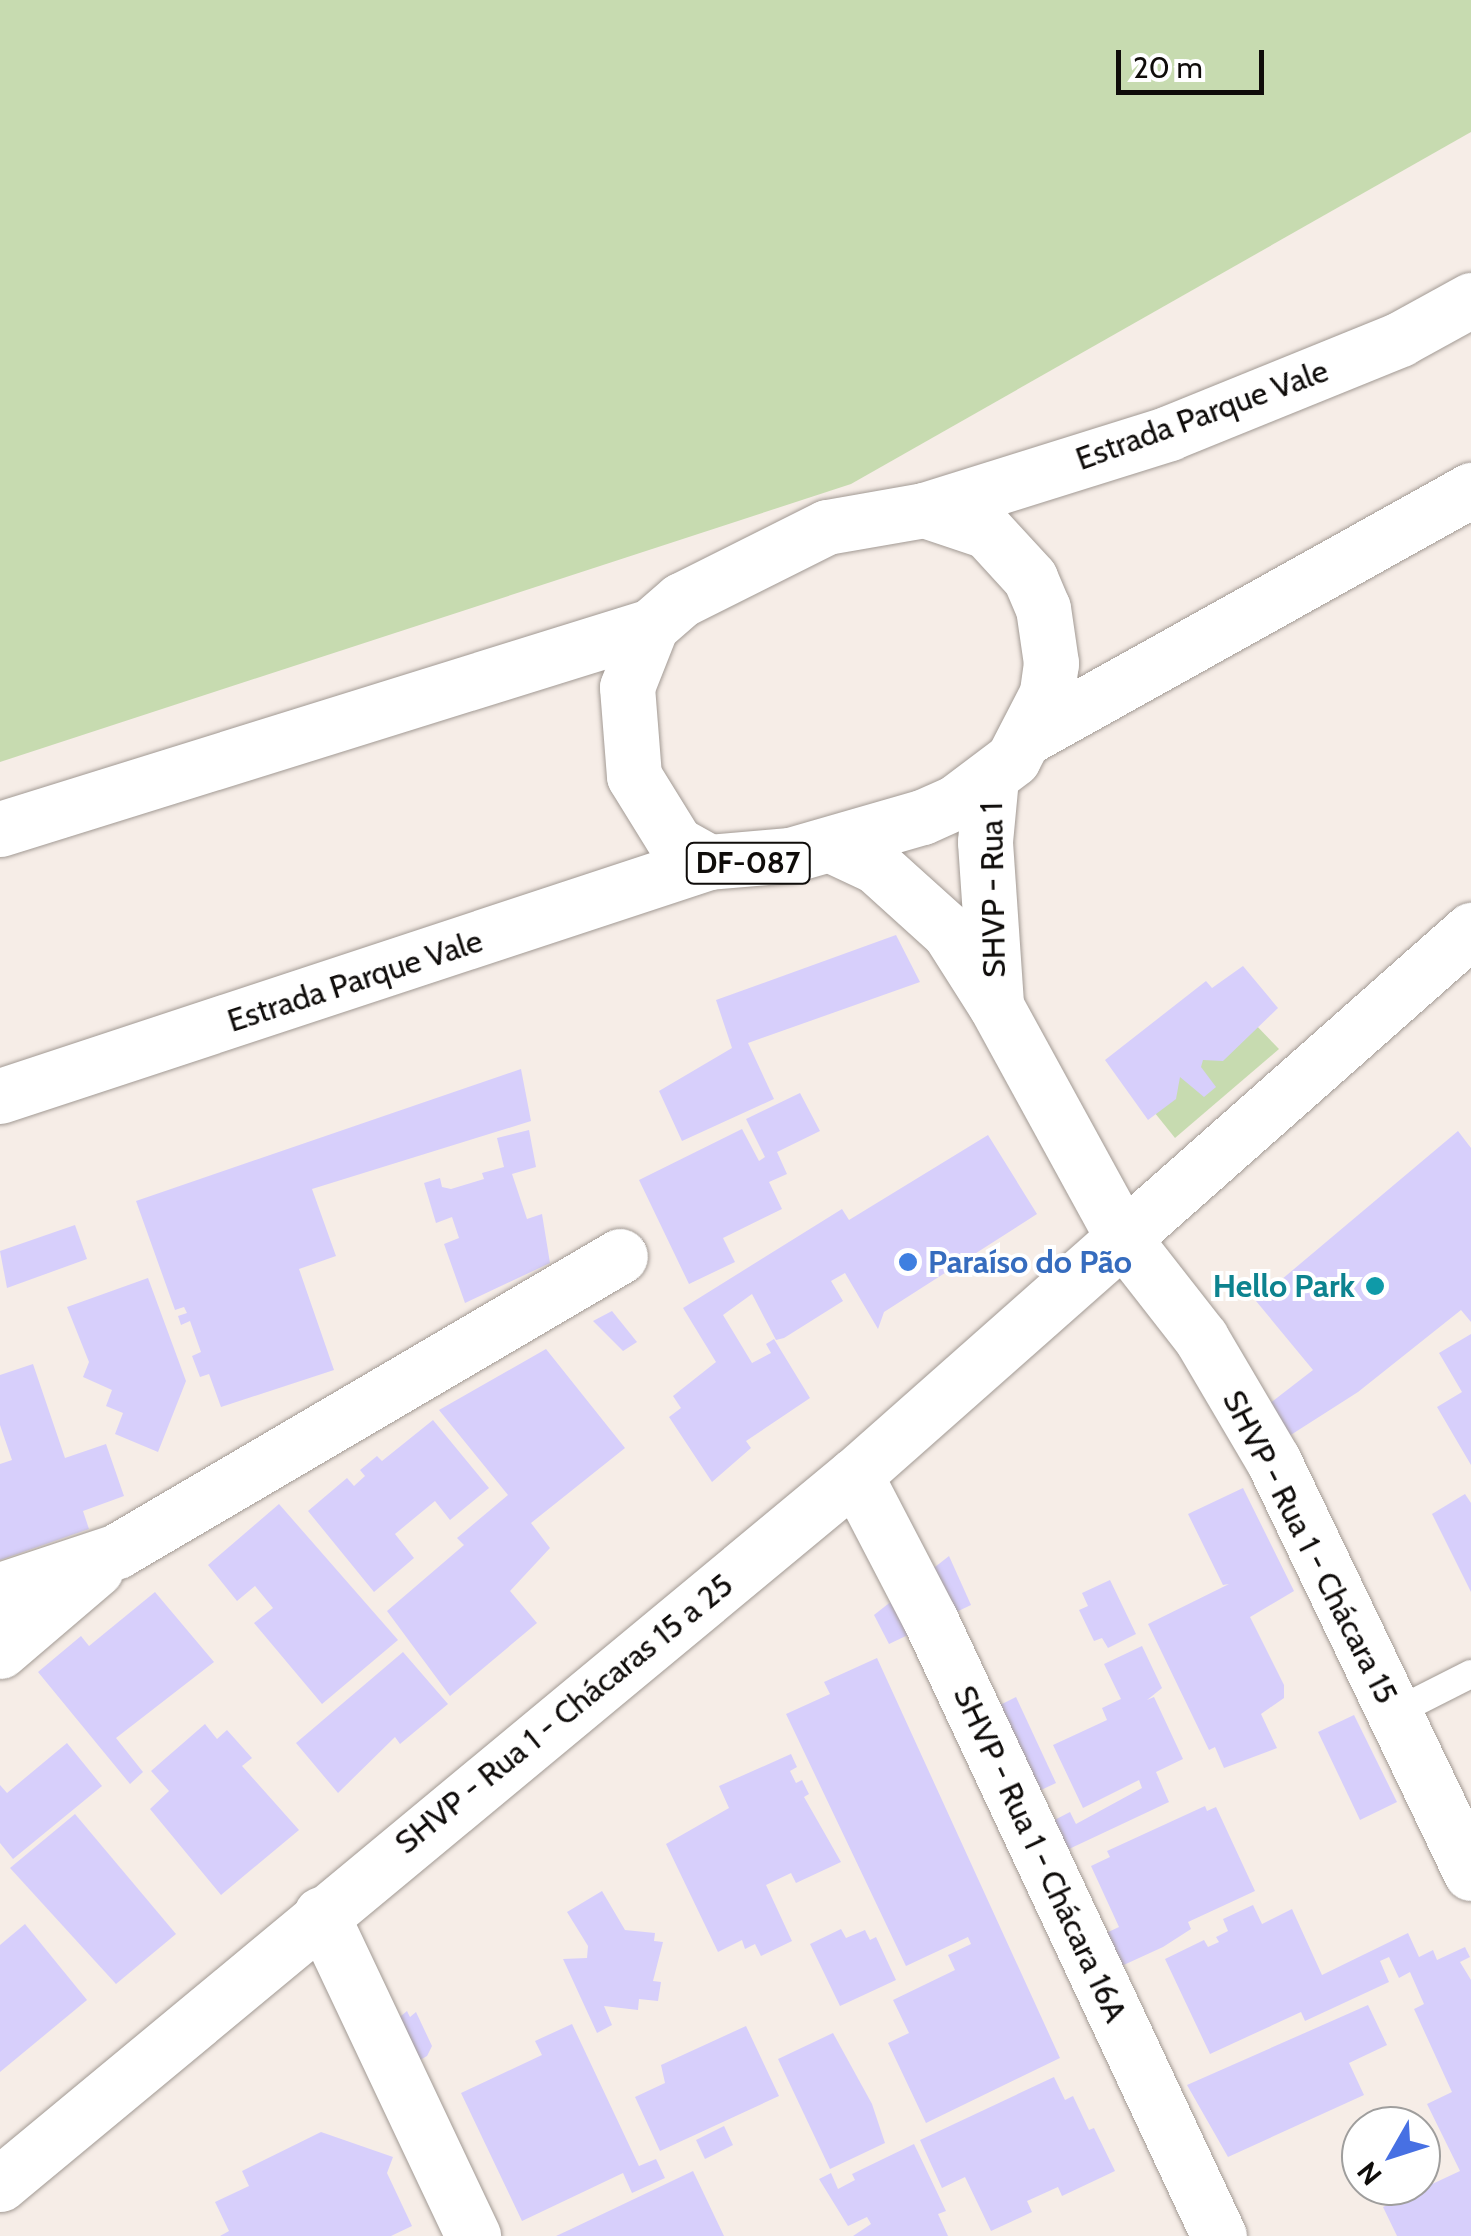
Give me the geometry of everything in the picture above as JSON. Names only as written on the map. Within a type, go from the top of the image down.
[{"type":"street","name":"Estrada Parque Vale","points":[[651,626],[682,600],[790,540],[924,510],[1169,433],[1400,339],[1471,300]]},
{"type":"street","name":"DF-087","points":[[651,626],[627,687],[634,776],[659,826],[676,844],[709,862],[750,863],[831,845],[922,817],[991,778],[1031,735],[1471,490]]},
{"type":"street","name":"DF-087","points":[[924,510],[987,531],[1030,578],[1043,608],[1051,663],[1031,735]]},
{"type":"street","points":[[0,829],[651,626]]},
{"type":"street","name":"SHVP - Rua 1","points":[[991,778],[985,842],[996,1006]]},
{"type":"street","name":"SHVP - Rua 1","points":[[831,845],[876,866],[916,896],[996,1006]]},
{"type":"street","name":"Estrada Parque Vale","points":[[0,1096],[709,862]]},
{"type":"street","name":"SHVP - Rua 1 - Chácaras 15 a 25","points":[[0,2184],[320,1914],[855,1475],[1471,930]]},
{"type":"street","points":[[996,1006],[1123,1238]]},
{"type":"street","name":"SHVP - Rua 1 - Chácara 15","points":[[1123,1238],[1200,1338],[1273,1460],[1471,1873]]},
{"type":"street","points":[[0,1652],[117,1551],[620,1256]]},
{"type":"street","name":"SHVP - Rua 1 - Chácara 16A","points":[[855,1475],[938,1637],[1219,2236]]},
{"type":"street","points":[[0,1590],[117,1551]]},
{"type":"street","points":[[320,1914],[472,2236]]},
{"type":"lane","points":[[1394,1713],[1471,1674]]},
{"type":"green space","points":[[0,0],[1471,0],[1471,132],[851,484],[0,762]]},
{"type":"green space","points":[[1224,992],[1279,1049],[1175,1138],[1126,1077]]},
{"type":"building","points":[[896,935],[920,982],[748,1043],[774,1099],[682,1141],[659,1091],[732,1048],[716,1000]]},
{"type":"building","points":[[1243,966],[1278,1008],[1223,1061],[1203,1060],[1201,1067],[1216,1087],[1204,1097],[1180,1077],[1176,1099],[1148,1120],[1105,1060],[1206,981],[1212,988]]},
{"type":"building","points":[[521,1069],[531,1121],[312,1189],[336,1256],[299,1269],[334,1370],[221,1407],[209,1374],[200,1377],[192,1356],[201,1352],[190,1321],[181,1325],[178,1316],[187,1313],[184,1307],[175,1310],[136,1201]]},
{"type":"building","points":[[800,1093],[820,1131],[777,1152],[787,1174],[769,1182],[782,1209],[723,1238],[735,1262],[689,1284],[639,1180],[742,1129],[759,1161],[765,1157],[746,1119]]},
{"type":"building","points":[[529,1130],[536,1167],[512,1174],[527,1219],[542,1214],[550,1263],[465,1303],[444,1244],[459,1238],[452,1217],[436,1223],[424,1183],[440,1178],[442,1187],[451,1189],[484,1179],[482,1173],[504,1167],[497,1138]]},
{"type":"building","name":"Hello Park","points":[[1458,1131],[1471,1148],[1471,1322],[1461,1310],[1358,1392],[1286,1438],[1269,1404],[1313,1370],[1256,1301]]},
{"type":"building","points":[[988,1135],[1037,1214],[884,1312],[878,1329],[845,1273],[831,1281],[843,1301],[784,1338],[776,1340],[752,1294],[723,1315],[752,1363],[771,1353],[766,1344],[774,1339],[810,1398],[746,1441],[751,1448],[712,1482],[669,1417],[681,1408],[673,1396],[716,1362],[683,1308],[842,1209],[849,1220]]},
{"type":"building","points":[[75,1225],[87,1259],[7,1288],[0,1251]]},
{"type":"building","points":[[148,1278],[186,1381],[158,1452],[115,1434],[123,1413],[106,1406],[112,1390],[83,1377],[89,1362],[67,1307]]},
{"type":"building","points":[[612,1311],[637,1342],[623,1351],[593,1321]]},
{"type":"building","points":[[1471,1334],[1471,1465],[1437,1407],[1462,1392],[1439,1353]]},
{"type":"building","points":[[546,1349],[625,1448],[531,1523],[550,1548],[510,1591],[537,1623],[450,1696],[387,1611],[464,1545],[457,1538],[508,1495],[439,1410]]},
{"type":"building","points":[[33,1364],[65,1458],[106,1444],[124,1496],[83,1511],[89,1529],[0,1560],[0,1464],[12,1460],[0,1425],[0,1375]]},
{"type":"building","points":[[433,1420],[489,1488],[450,1520],[435,1501],[395,1534],[414,1558],[374,1592],[308,1511],[347,1478],[354,1486],[365,1476],[360,1470],[377,1456],[382,1461]]},
{"type":"building","points":[[1243,1488],[1294,1591],[1250,1617],[1284,1685],[1284,1698],[1261,1714],[1277,1748],[1224,1768],[1215,1747],[1209,1750],[1148,1624],[1229,1584],[1223,1585],[1188,1514]]},
{"type":"building","points":[[1465,1494],[1471,1503],[1471,1592],[1432,1514]]},
{"type":"building","points":[[279,1504],[398,1640],[322,1704],[254,1623],[273,1608],[255,1586],[237,1601],[208,1565]]},
{"type":"building","points":[[949,1556],[971,1605],[889,1644],[874,1615]]},
{"type":"building","points":[[1110,1580],[1136,1634],[1108,1648],[1102,1638],[1094,1641],[1079,1610],[1088,1606],[1082,1593]]},
{"type":"building","points":[[155,1592],[214,1662],[116,1738],[143,1772],[130,1784],[38,1672],[81,1636],[89,1646]]},
{"type":"building","points":[[1142,1646],[1162,1688],[1147,1700],[1154,1697],[1183,1759],[1156,1772],[1169,1802],[1052,1857],[1039,1828],[1070,1812],[1076,1824],[1142,1788],[1139,1780],[1083,1808],[1053,1745],[1107,1720],[1102,1708],[1121,1699],[1104,1664]]},
{"type":"building","points":[[403,1652],[448,1704],[400,1744],[395,1737],[338,1793],[296,1743]]},
{"type":"building","points":[[877,1658],[1060,2058],[926,2123],[888,2043],[909,2033],[893,2000],[955,1970],[948,1955],[971,1944],[968,1937],[906,1966],[786,1714],[830,1694],[824,1682]]},
{"type":"building","points":[[1016,1697],[1056,1783],[1024,1798],[984,1713]]},
{"type":"building","points":[[1354,1715],[1397,1802],[1360,1820],[1318,1732]]},
{"type":"building","points":[[205,1724],[217,1739],[227,1730],[252,1758],[242,1766],[299,1830],[221,1895],[150,1809],[169,1791],[151,1771]]},
{"type":"building","points":[[67,1743],[102,1786],[13,1859],[0,1843],[0,1785],[7,1793]]},
{"type":"building","points":[[791,1754],[797,1767],[790,1771],[796,1783],[802,1780],[809,1794],[804,1797],[841,1862],[796,1883],[791,1873],[766,1885],[792,1941],[761,1956],[755,1944],[745,1949],[742,1940],[718,1952],[666,1844],[729,1808],[719,1786]]},
{"type":"building","points":[[1205,1806],[1207,1811],[1216,1807],[1255,1891],[1188,1922],[1191,1929],[1163,1947],[1104,1974],[1089,1941],[1119,1927],[1091,1866],[1110,1857],[1107,1851]]},
{"type":"building","points":[[75,1814],[176,1934],[116,1984],[10,1868]]},
{"type":"building","points":[[602,1891],[625,1930],[655,1933],[654,1941],[663,1942],[653,1981],[661,1982],[658,2001],[639,1999],[638,2010],[604,2006],[612,2025],[597,2033],[563,1959],[587,1958],[588,1946],[567,1912]]},
{"type":"building","points":[[1253,1905],[1262,1924],[1292,1909],[1322,1975],[1408,1933],[1419,1957],[1433,1950],[1437,1960],[1465,1947],[1470,1957],[1460,1962],[1471,1980],[1471,2236],[1397,2236],[1383,2207],[1441,2206],[1441,2180],[1460,2171],[1441,2132],[1441,2106],[1427,2104],[1452,2092],[1414,2009],[1424,2004],[1410,1972],[1399,1978],[1389,1957],[1380,1961],[1389,1982],[1305,2021],[1301,2012],[1210,2054],[1165,1959],[1204,1940],[1208,1947],[1219,1942],[1216,1937],[1228,1931],[1223,1919]]},
{"type":"building","points":[[25,1924],[87,2000],[0,2072],[0,1945]]},
{"type":"building","points":[[841,1929],[846,1938],[865,1930],[870,1940],[876,1937],[896,1980],[840,2006],[810,1944]]},
{"type":"building","points":[[1368,2005],[1387,2045],[1349,2063],[1364,2095],[1228,2157],[1187,2085]]},
{"type":"building","points":[[407,2011],[410,2017],[416,2012],[432,2046],[427,2056],[382,2082],[361,2049]]},
{"type":"building","points":[[572,2024],[639,2166],[656,2159],[665,2178],[632,2193],[623,2173],[522,2221],[461,2093],[542,2055],[535,2041]]},
{"type":"building","points":[[746,2026],[779,2096],[660,2151],[635,2097],[665,2083],[661,2065]]},
{"type":"building","points":[[833,2033],[872,2104],[885,2143],[830,2169],[778,2059]]},
{"type":"building","points":[[1054,2077],[1065,2100],[1073,2096],[1089,2130],[1094,2128],[1115,2171],[1062,2196],[1058,2187],[1027,2201],[1032,2212],[991,2231],[965,2177],[942,2188],[920,2140]]},
{"type":"building","points":[[724,2126],[733,2145],[705,2159],[696,2140]]},
{"type":"building","points":[[321,2132],[393,2157],[387,2173],[412,2226],[391,2236],[220,2236],[229,2231],[215,2202],[249,2186],[242,2171]]},
{"type":"building","points":[[914,2144],[946,2211],[938,2214],[948,2236],[853,2236],[871,2224],[867,2217],[848,2226],[819,2179],[831,2173],[838,2189],[855,2180],[852,2174]]},
{"type":"building","points":[[693,2171],[724,2236],[556,2236],[569,2230]]},
{"type":"place","name":"Paraíso do Pão","points":[[908,1262]]},
{"type":"place","name":"Hello Park","points":[[1375,1286]]}]
